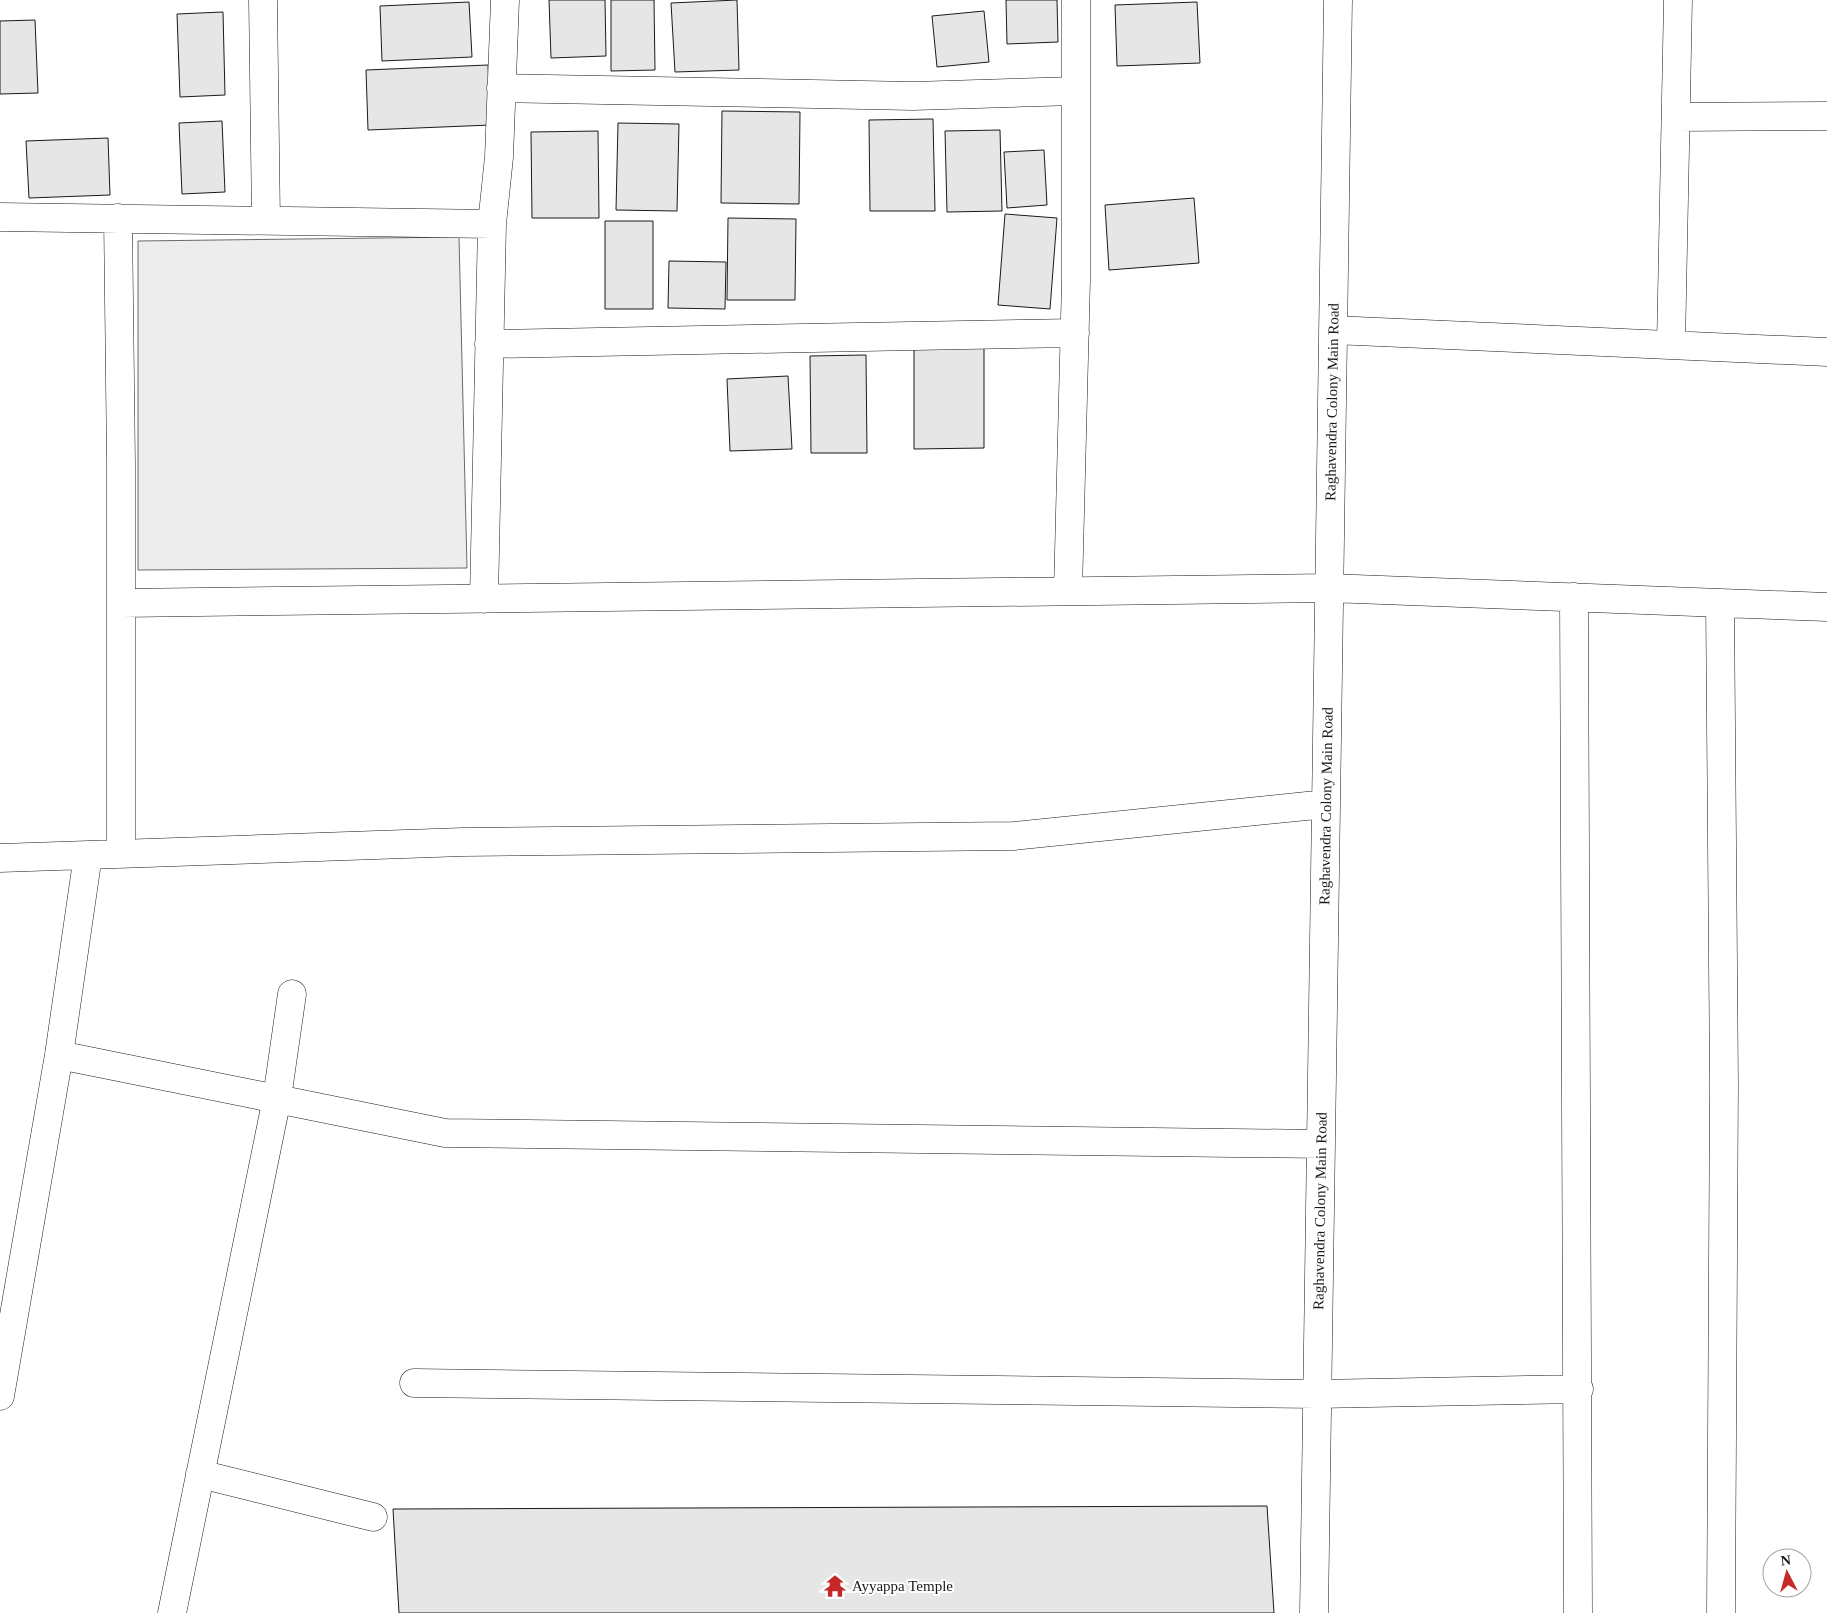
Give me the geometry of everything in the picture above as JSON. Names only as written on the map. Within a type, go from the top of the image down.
[{"type":"street","points":[[263,0],[266,220]]},
{"type":"street","points":[[484,599],[492,224],[499,158],[505,0]]},
{"type":"street","points":[[1068,591],[1075,333],[1076,0]]},
{"type":"street","name":"Raghavendra Colony Main Road","points":[[1314,1613],[1338,0]]},
{"type":"street","points":[[1671,345],[1678,117],[1678,0]]},
{"type":"street","points":[[501,88],[913,96],[1076,91]]},
{"type":"street","points":[[1678,117],[1827,116]]},
{"type":"street","points":[[0,217],[492,224]]},
{"type":"street","points":[[118,218],[122,603],[121,854]]},
{"type":"street","points":[[1333,330],[1827,352]]},
{"type":"street","points":[[490,344],[1075,333]]},
{"type":"street","points":[[122,603],[1329,588],[1827,606]]},
{"type":"street","points":[[1574,597],[1579,1389],[1578,1613]]},
{"type":"street","points":[[1720,603],[1724,1074],[1721,1613]]},
{"type":"street","points":[[0,858],[463,842],[1014,836],[1326,804]]},
{"type":"street","points":[[0,1396],[59,1055],[88,855]]},
{"type":"street","points":[[172,1613],[277,1098],[292,994]]},
{"type":"street","points":[[59,1055],[444,1133],[1321,1144]]},
{"type":"street","points":[[414,1383],[1317,1394],[1579,1389]]},
{"type":"street","points":[[200,1474],[372,1517]]},
{"type":"shaded area","points":[[459,237],[467,568],[138,570],[138,241]]},
{"type":"building","points":[[549,0],[605,0],[606,56],[551,58]]},
{"type":"building","points":[[611,0],[654,0],[655,70],[611,71]]},
{"type":"building","points":[[737,0],[739,70],[675,72],[671,3]]},
{"type":"building","points":[[1006,0],[1057,0],[1058,42],[1007,44]]},
{"type":"building","points":[[469,2],[472,57],[382,61],[380,6]]},
{"type":"building","points":[[1197,2],[1200,63],[1117,66],[1115,5]]},
{"type":"building","points":[[984,11],[989,62],[937,67],[932,16]]},
{"type":"building","points":[[223,12],[225,95],[180,97],[177,14]]},
{"type":"building","points":[[35,20],[38,93],[0,94],[0,21]]},
{"type":"building","points":[[488,65],[491,125],[368,130],[366,70]]},
{"type":"building","points":[[722,111],[800,112],[799,204],[721,203]]},
{"type":"building","points":[[933,119],[935,211],[870,211],[869,120]]},
{"type":"building","points":[[222,121],[225,192],[182,194],[179,123]]},
{"type":"building","points":[[618,123],[679,124],[677,211],[616,210]]},
{"type":"building","points":[[1000,130],[1002,211],[947,212],[945,131]]},
{"type":"building","points":[[598,131],[599,218],[532,218],[531,132]]},
{"type":"building","points":[[108,138],[110,195],[29,198],[26,141]]},
{"type":"building","points":[[1044,150],[1047,205],[1007,208],[1004,152]]},
{"type":"building","points":[[1194,198],[1199,263],[1109,270],[1105,205]]},
{"type":"building","points":[[1005,214],[1057,218],[1050,309],[998,305]]},
{"type":"building","points":[[728,218],[796,219],[795,300],[727,300]]},
{"type":"building","points":[[605,221],[653,221],[653,309],[605,309]]},
{"type":"building","points":[[669,261],[726,262],[725,309],[668,308]]},
{"type":"building","points":[[984,348],[984,448],[914,449],[914,349]]},
{"type":"building","points":[[866,355],[867,453],[811,453],[810,356]]},
{"type":"building","points":[[788,376],[792,449],[730,451],[727,379]]},
{"type":"building","name":"Ayyappa Temple","points":[[1267,1506],[1274,1613],[399,1613],[393,1509]]},
{"type":"place","name":"Ayyappa Temple","points":[[835,1586]]}]
